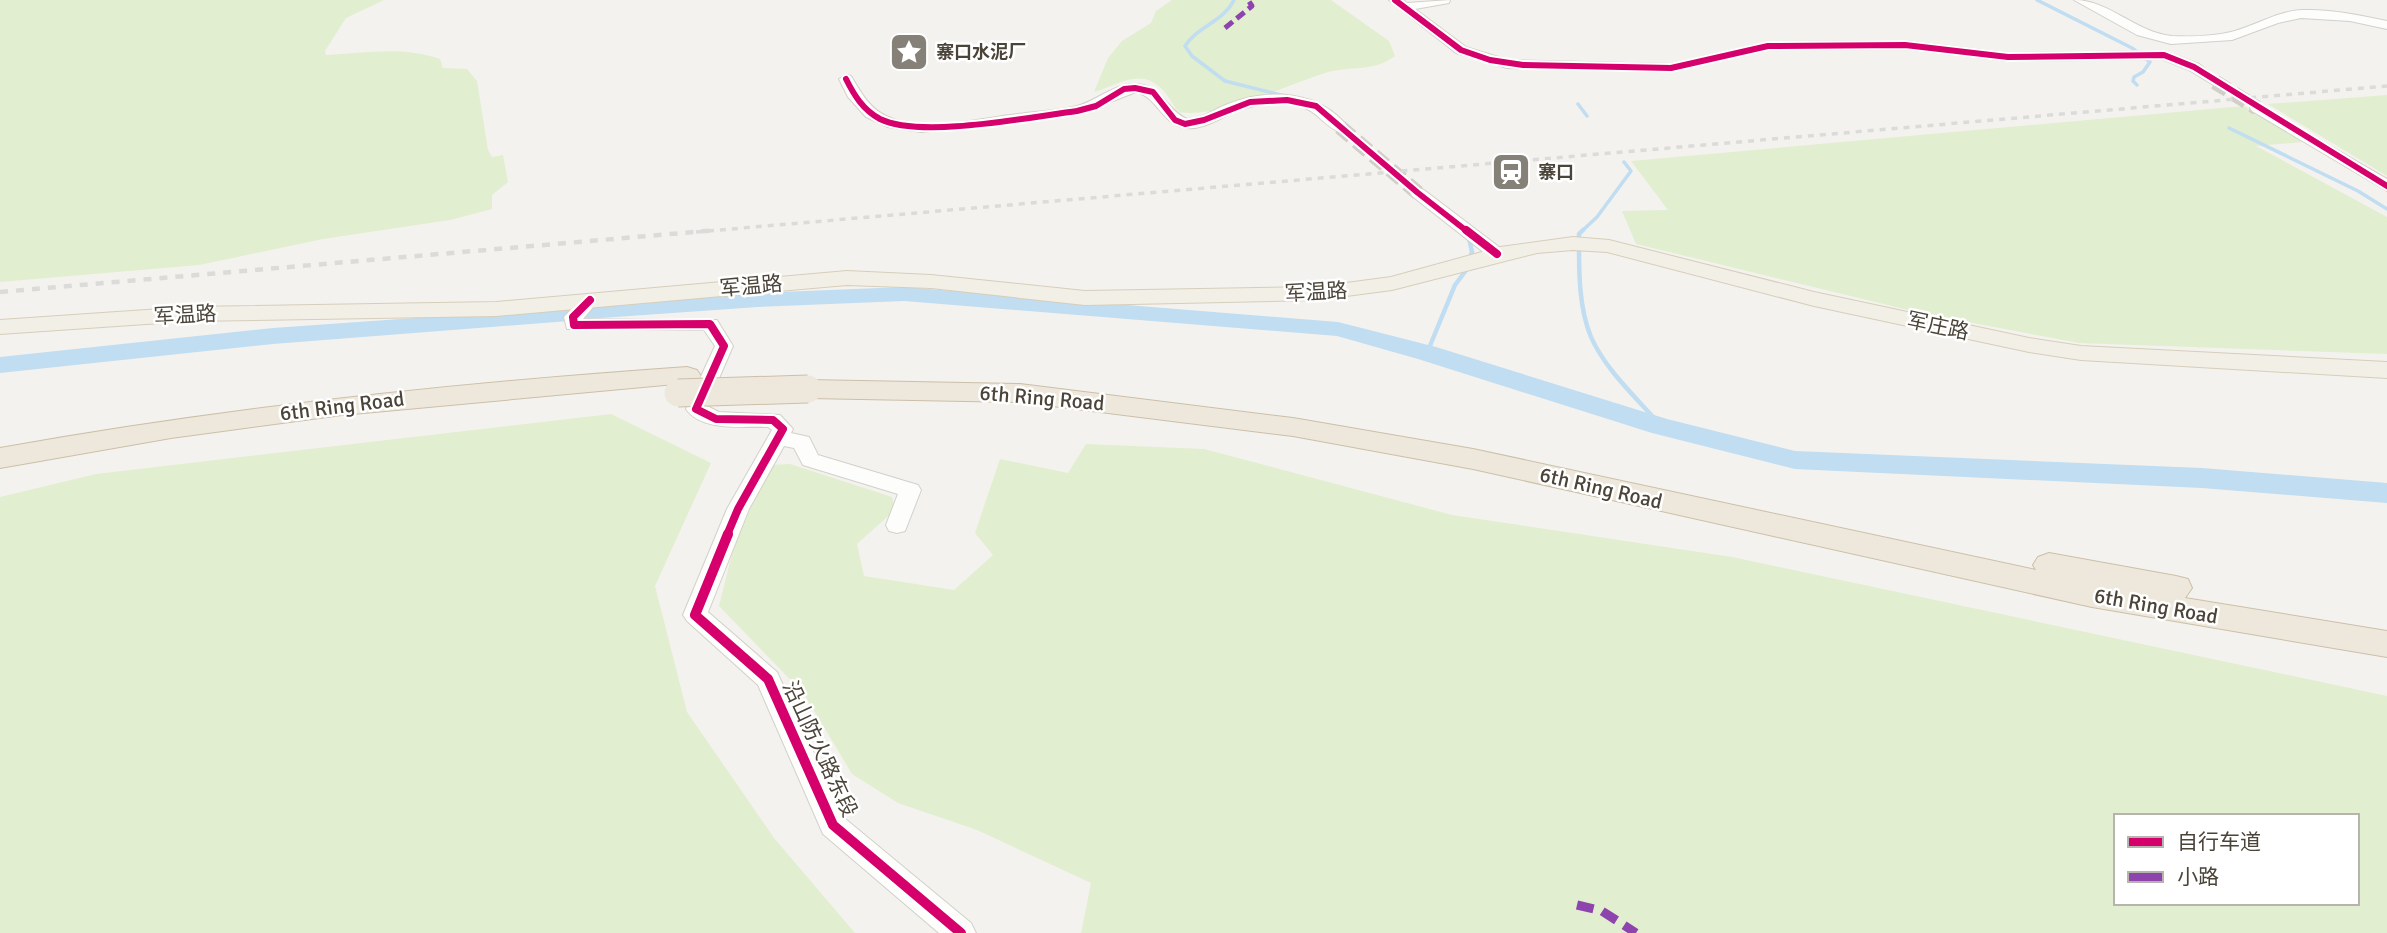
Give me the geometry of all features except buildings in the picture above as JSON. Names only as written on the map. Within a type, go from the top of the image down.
[{"type":"highway","name":"6th Ring Road","points":[[811,380],[1022,379],[1296,410],[1473,441],[1776,510],[2084,573],[2387,623]]},
{"type":"highway","points":[[682,384],[811,380]]},
{"type":"highway","name":"6th Ring Road","points":[[811,380],[1020,393],[1293,427],[1473,459],[2092,595],[2387,644]]},
{"type":"highway","name":"6th Ring Road","points":[[0,458],[172,428],[413,397],[682,384]]},
{"type":"highway","name":"6th Ring Road","points":[[0,476],[169,445],[283,428],[682,384]]},
{"type":"main road","name":"军庄路","points":[[1497,254],[1521,248],[1563,244],[1623,247],[1645,257],[1814,299],[2055,349],[2138,357],[2385,369]]},
{"type":"main road","name":"军温路","points":[[0,327],[190,314],[439,312],[847,278],[893,277],[1072,297],[1313,294],[1388,284],[1497,254]]},
{"type":"street","points":[[1400,4],[1444,0]]},
{"type":"street","points":[[2081,0],[2142,32],[2171,40],[2232,36],[2274,20],[2301,14],[2350,17],[2387,26]]},
{"type":"street","points":[[1400,4],[1469,54],[1523,65],[1671,68],[1768,46],[1905,45],[2008,57],[2152,54],[2178,59],[2215,82]]},
{"type":"street","points":[[846,79],[855,100],[881,120],[917,128],[937,128],[1077,111],[1096,106],[1124,89],[1135,88],[1153,92],[1175,120],[1185,124],[1204,120],[1250,102],[1269,99],[1315,106],[1340,127]]},
{"type":"street","points":[[2257,108],[2387,186]]},
{"type":"street","points":[[1418,193],[1497,254]]},
{"type":"street","points":[[590,300],[573,317],[574,325],[710,324],[724,346],[696,409],[716,419],[773,420],[783,429],[778,438],[802,442],[810,460],[910,490],[897,524]]},
{"type":"street","name":"沿山防火路东段","points":[[778,438],[738,509],[695,615],[768,678],[833,825],[961,933]]},
{"type":"green space","points":[[0,0],[384,0],[346,18],[325,51],[326,55],[383,51],[412,53],[440,59],[443,68],[467,69],[477,81],[488,150],[492,157],[503,155],[508,182],[492,195],[492,209],[450,220],[323,239],[199,265],[0,282]]},
{"type":"green space","points":[[1172,0],[1331,0],[1389,41],[1395,56],[1371,67],[1328,72],[1234,106],[1196,113],[1179,112],[1162,89],[1145,79],[1129,80],[1094,92],[1108,58],[1122,41],[1151,23],[1156,11]]},
{"type":"green space","points":[[2387,95],[2387,176],[2268,104]]},
{"type":"green space","points":[[2244,106],[2303,142],[2256,146],[2387,217],[2387,354],[2079,343],[1925,314],[1636,244],[1622,211],[1668,210],[1631,161]]},
{"type":"green space","points":[[611,414],[711,463],[655,586],[687,712],[774,838],[855,933],[0,933],[0,497],[96,474]]},
{"type":"green space","points":[[1086,444],[1204,449],[1452,515],[1732,557],[2387,696],[2387,933],[1081,933],[1091,883],[977,830],[898,803],[852,774],[804,694],[719,606],[735,542],[771,465],[790,464],[892,497],[895,510],[857,544],[864,576],[954,590],[993,555],[975,533],[1000,459],[1068,473]]},
{"type":"waterway","points":[[1234,0],[1224,14],[1197,33],[1185,46],[1192,56],[1225,81],[1285,96]]},
{"type":"waterway","points":[[2037,0],[2132,48],[2150,62],[2143,72],[2134,77],[2133,81],[2137,85]]},
{"type":"waterway","points":[[1578,104],[1587,116]]},
{"type":"waterway","points":[[1340,127],[1419,193]]},
{"type":"waterway","points":[[2229,128],[2358,191],[2387,209]]},
{"type":"waterway","points":[[1581,232],[1597,217],[1631,171],[1624,162]]},
{"type":"waterway","points":[[1581,232],[1580,286],[1591,337],[1614,373],[1662,427]]},
{"type":"waterway","points":[[1469,238],[1472,252],[1469,261]]},
{"type":"waterway","points":[[1427,353],[1455,285],[1467,269]]},
{"type":"waterway","points":[[587,312],[758,300],[904,294],[1338,329],[1427,353],[1662,427],[1795,460],[2202,478],[2387,493]]},
{"type":"waterway","points":[[0,365],[273,336],[569,314]]},
{"type":"tunnel","points":[[2215,82],[2257,108]]},
{"type":"tunnel","points":[[1340,127],[1418,193]]},
{"type":"railway","points":[[696,232],[2387,86]]},
{"type":"railway","points":[[0,292],[717,230]]},
{"type":"marked path","points":[[1225,28],[1252,6],[1248,0]]},
{"type":"marked path","points":[[1577,905],[1602,911],[1636,933]]},
{"type":"cycle path","points":[[1395,0],[1461,50],[1490,60],[1523,65],[1671,68],[1768,46],[1905,45],[2008,57],[2164,55],[2194,67],[2387,186]]},
{"type":"cycle path","points":[[846,79],[862,105],[871,113],[893,124],[921,128],[1077,111],[1096,106],[1124,89],[1135,88],[1153,92],[1175,120],[1185,124],[1204,120],[1250,102],[1287,100],[1316,106],[1418,193],[1497,254]]},
{"type":"cycle path","points":[[590,300],[573,317],[574,325],[710,324],[724,346],[696,409],[716,419],[773,420],[783,429],[738,509],[695,615],[768,679],[833,825],[961,933]]},
{"type":"place","name":"寨口水泥厂","points":[[909,52]]},
{"type":"place","name":"寨口","points":[[1511,172]]}]
